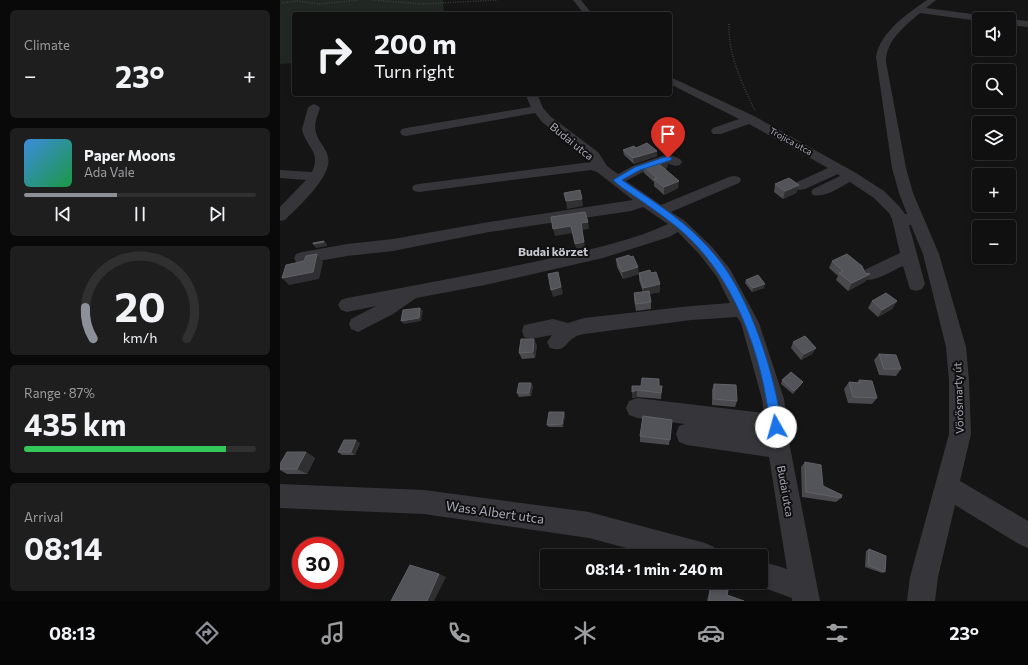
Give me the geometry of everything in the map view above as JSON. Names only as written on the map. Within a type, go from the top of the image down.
[{"type":"street","points":[[577,0],[586,12]]},
{"type":"street","points":[[909,220],[906,193],[899,168],[881,62],[882,53],[886,42],[918,10],[932,0]]},
{"type":"street","points":[[918,10],[972,17]]},
{"type":"street","points":[[1016,23],[1028,24]]},
{"type":"street","name":"Trojica utca","points":[[672,81],[754,121],[838,168],[884,199],[909,220],[909,256],[916,284]]},
{"type":"street","name":"Budai utca","points":[[532,96],[536,109],[546,119],[593,155],[609,174],[644,201],[680,225],[706,251],[724,273],[750,323],[773,399],[777,437],[804,594]]},
{"type":"street","points":[[280,216],[316,176],[322,163],[322,156],[308,131],[309,122],[314,108]]},
{"type":"street","points":[[507,121],[528,118],[536,109]]},
{"type":"street","points":[[406,132],[536,109]]},
{"type":"street","points":[[717,131],[754,121]]},
{"type":"street","points":[[419,188],[591,166],[609,174],[638,169],[668,158],[676,162]]},
{"type":"street","points":[[609,174],[641,161]]},
{"type":"street","points":[[800,186],[838,168]]},
{"type":"street","points":[[280,174],[316,176]]},
{"type":"street","points":[[818,192],[851,176]]},
{"type":"street","points":[[661,212],[734,180]]},
{"type":"street","points":[[302,258],[347,250],[393,245],[489,227],[631,206],[644,201]]},
{"type":"street","name":"Vörösmarty út","points":[[909,220],[931,254],[956,347],[959,380],[960,434],[948,487],[924,577],[921,601]]},
{"type":"street","points":[[347,306],[411,292],[485,279],[603,252],[662,233],[680,225]]},
{"type":"street","points":[[868,275],[909,256]]},
{"type":"street","points":[[358,324],[387,309],[411,292]]},
{"type":"street","points":[[531,331],[553,327],[562,337],[584,326],[691,313],[743,309]]},
{"type":"street","points":[[637,408],[757,422],[777,437]]},
{"type":"street","points":[[687,434],[777,437]]},
{"type":"street","points":[[948,487],[1028,535]]},
{"type":"street","name":"Wass Albert utca","points":[[280,496],[424,502],[589,525],[679,549]]},
{"type":"street","points":[[768,577],[804,594]]},
{"type":"path","points":[[281,4],[287,0]]},
{"type":"path","points":[[281,4],[297,1],[319,4],[359,0]]},
{"type":"path","points":[[373,0],[422,4],[498,0]]},
{"type":"path","points":[[729,24],[729,39],[736,68],[760,120],[754,121]]},
{"type":"shaded area","points":[[280,0],[443,0],[444,12],[292,12],[292,63],[280,64]]},
{"type":"building","points":[[647,143],[657,151],[633,158],[623,150],[634,146],[636,148]]},
{"type":"building","points":[[664,158],[668,161],[659,164],[679,181],[664,187],[654,179],[657,178],[644,166]]},
{"type":"building","points":[[789,178],[799,185],[785,191],[775,184]]},
{"type":"building","points":[[580,190],[582,199],[566,201],[564,193]]},
{"type":"building","points":[[585,212],[588,222],[581,223],[584,242],[575,244],[571,226],[553,229],[551,217]]},
{"type":"building","points":[[324,242],[313,244],[313,243]]},
{"type":"building","points":[[317,254],[313,272],[282,278],[286,265],[304,261],[306,256]]},
{"type":"building","points":[[847,254],[862,266],[865,273],[870,274],[852,283],[839,273],[843,271],[832,261]]},
{"type":"building","points":[[629,255],[630,257],[633,256],[638,267],[622,272],[616,259]]},
{"type":"building","points":[[650,270],[651,273],[656,272],[660,284],[643,288],[639,273]]},
{"type":"building","points":[[558,272],[561,287],[551,290],[548,274]]},
{"type":"building","points":[[758,275],[765,284],[753,288],[746,280]]},
{"type":"building","points":[[649,291],[651,302],[636,304],[634,293]]},
{"type":"building","points":[[886,293],[897,301],[882,310],[872,301]]},
{"type":"building","points":[[420,308],[419,318],[401,321],[403,310]]},
{"type":"building","points":[[805,336],[816,348],[804,354],[793,342]]},
{"type":"building","points":[[521,339],[534,339],[533,352],[519,353]]},
{"type":"building","points":[[879,354],[896,355],[901,369],[884,369]]},
{"type":"building","points":[[791,372],[803,382],[794,391],[782,380]]},
{"type":"building","points":[[642,378],[659,379],[659,386],[662,386],[661,393],[637,390],[632,392],[632,386],[641,386]]},
{"type":"building","points":[[859,380],[872,381],[877,398],[853,397],[849,382],[860,383]]},
{"type":"building","points":[[519,383],[531,383],[529,393],[517,393]]},
{"type":"building","points":[[714,384],[736,385],[737,401],[714,399]]},
{"type":"building","points":[[549,412],[564,412],[562,424],[547,425]]},
{"type":"building","points":[[643,416],[672,420],[670,440],[640,436]]},
{"type":"building","points":[[344,440],[356,440],[351,452],[338,452]]},
{"type":"building","points":[[287,452],[306,452],[297,469],[280,469],[280,464]]},
{"type":"building","points":[[805,462],[821,465],[823,486],[842,495],[841,498],[806,492]]},
{"type":"building","points":[[869,549],[886,556],[885,572],[868,565]]},
{"type":"building","points":[[410,565],[439,574],[427,601],[391,601]]},
{"type":"building","points":[[710,589],[725,589],[728,590],[727,595],[744,601],[709,601]]},
{"type":"district","name":"Budai körzet","points":[[553,251]]},
{"type":"route","points":[[668,158],[638,169],[617,180],[644,201],[680,225],[706,251],[724,273],[750,323],[773,399],[776,427]]}]
